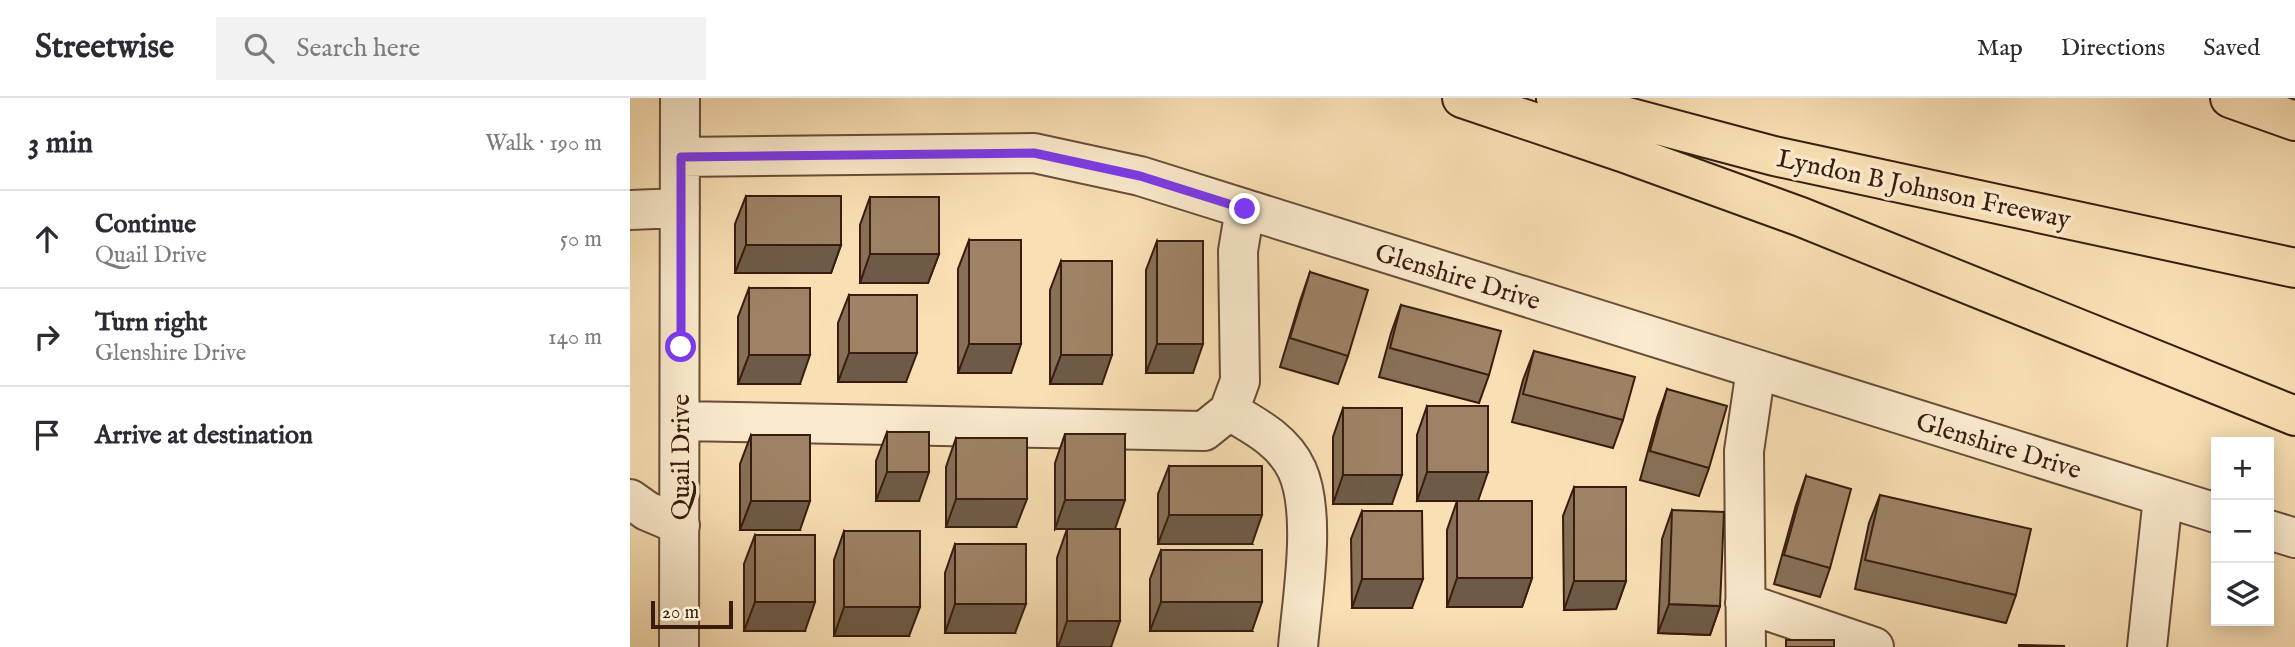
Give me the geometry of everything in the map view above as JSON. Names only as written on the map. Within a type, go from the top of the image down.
[{"type":"highway","points":[[1462,98],[1801,217],[2295,416]]},
{"type":"highway","name":"Lyndon B Johnson Freeway","points":[[1556,98],[1774,156],[2295,268]]},
{"type":"highway","points":[[2230,98],[2295,121]]},
{"type":"street","name":"Quail Drive","points":[[679,647],[681,98]]},
{"type":"street","name":"Glenshire Drive","points":[[681,157],[1034,153],[1140,176],[2211,511]]},
{"type":"street","points":[[630,210],[681,208]]},
{"type":"street","points":[[680,421],[1203,431],[1229,411],[1240,381],[1237,323],[1238,251],[1245,209]]},
{"type":"street","points":[[1746,647],[1744,451],[1756,369]]},
{"type":"street","points":[[1229,411],[1277,442],[1297,470],[1305,499],[1306,547],[1298,647]]},
{"type":"street","points":[[2147,647],[2163,497]]},
{"type":"street","points":[[630,499],[647,511],[680,525]]},
{"type":"street","points":[[2274,532],[2295,538]]},
{"type":"street","points":[[1745,603],[1874,647]]},
{"type":"building","points":[[746,196],[841,196],[841,245],[746,245]]},
{"type":"building","points":[[870,197],[939,197],[939,254],[870,254]]},
{"type":"building","points":[[969,240],[1021,240],[1021,344],[969,344]]},
{"type":"building","points":[[1157,241],[1203,241],[1203,344],[1157,344]]},
{"type":"building","points":[[1061,261],[1112,261],[1112,355],[1061,355]]},
{"type":"building","points":[[1310,272],[1368,290],[1348,356],[1290,338]]},
{"type":"building","points":[[749,288],[810,288],[810,355],[749,355]]},
{"type":"building","points":[[849,295],[917,295],[917,353],[849,353]]},
{"type":"building","points":[[1401,305],[1501,331],[1489,375],[1390,348]]},
{"type":"building","points":[[1534,351],[1635,377],[1623,420],[1523,394]]},
{"type":"building","points":[[1667,389],[1727,406],[1709,468],[1650,451]]},
{"type":"building","points":[[1427,406],[1488,406],[1488,472],[1427,472]]},
{"type":"building","points":[[1343,408],[1402,408],[1402,475],[1343,475]]},
{"type":"building","points":[[887,432],[929,432],[929,472],[887,472]]},
{"type":"building","points":[[1065,434],[1125,434],[1125,500],[1065,500]]},
{"type":"building","points":[[751,435],[810,435],[810,501],[751,501]]},
{"type":"building","points":[[956,438],[1027,438],[1027,499],[956,499]]},
{"type":"building","points":[[1169,466],[1262,466],[1262,515],[1169,515]]},
{"type":"building","points":[[1806,476],[1851,489],[1830,568],[1784,555]]},
{"type":"building","points":[[1574,487],[1626,487],[1626,581],[1574,581]]},
{"type":"building","points":[[1880,495],[2031,529],[2016,595],[1865,560]]},
{"type":"building","points":[[1457,501],[1532,501],[1532,578],[1457,578]]},
{"type":"building","points":[[1672,510],[1724,512],[1720,606],[1669,604]]},
{"type":"building","points":[[1362,511],[1422,511],[1423,579],[1362,579]]},
{"type":"building","points":[[1067,529],[1120,529],[1120,621],[1067,621]]},
{"type":"building","points":[[844,531],[920,531],[920,607],[844,607]]},
{"type":"building","points":[[755,535],[815,535],[815,602],[755,602]]},
{"type":"building","points":[[955,544],[1026,544],[1026,604],[955,604]]},
{"type":"building","points":[[1161,550],[1262,550],[1262,602],[1161,602]]},
{"type":"building","points":[[1786,640],[1834,640],[1834,647],[1786,647]]},
{"type":"building","points":[[2064,646],[2064,647],[2019,647]]},
{"type":"route","points":[[681,347],[681,157],[1034,153],[1140,176],[1245,209]]}]
